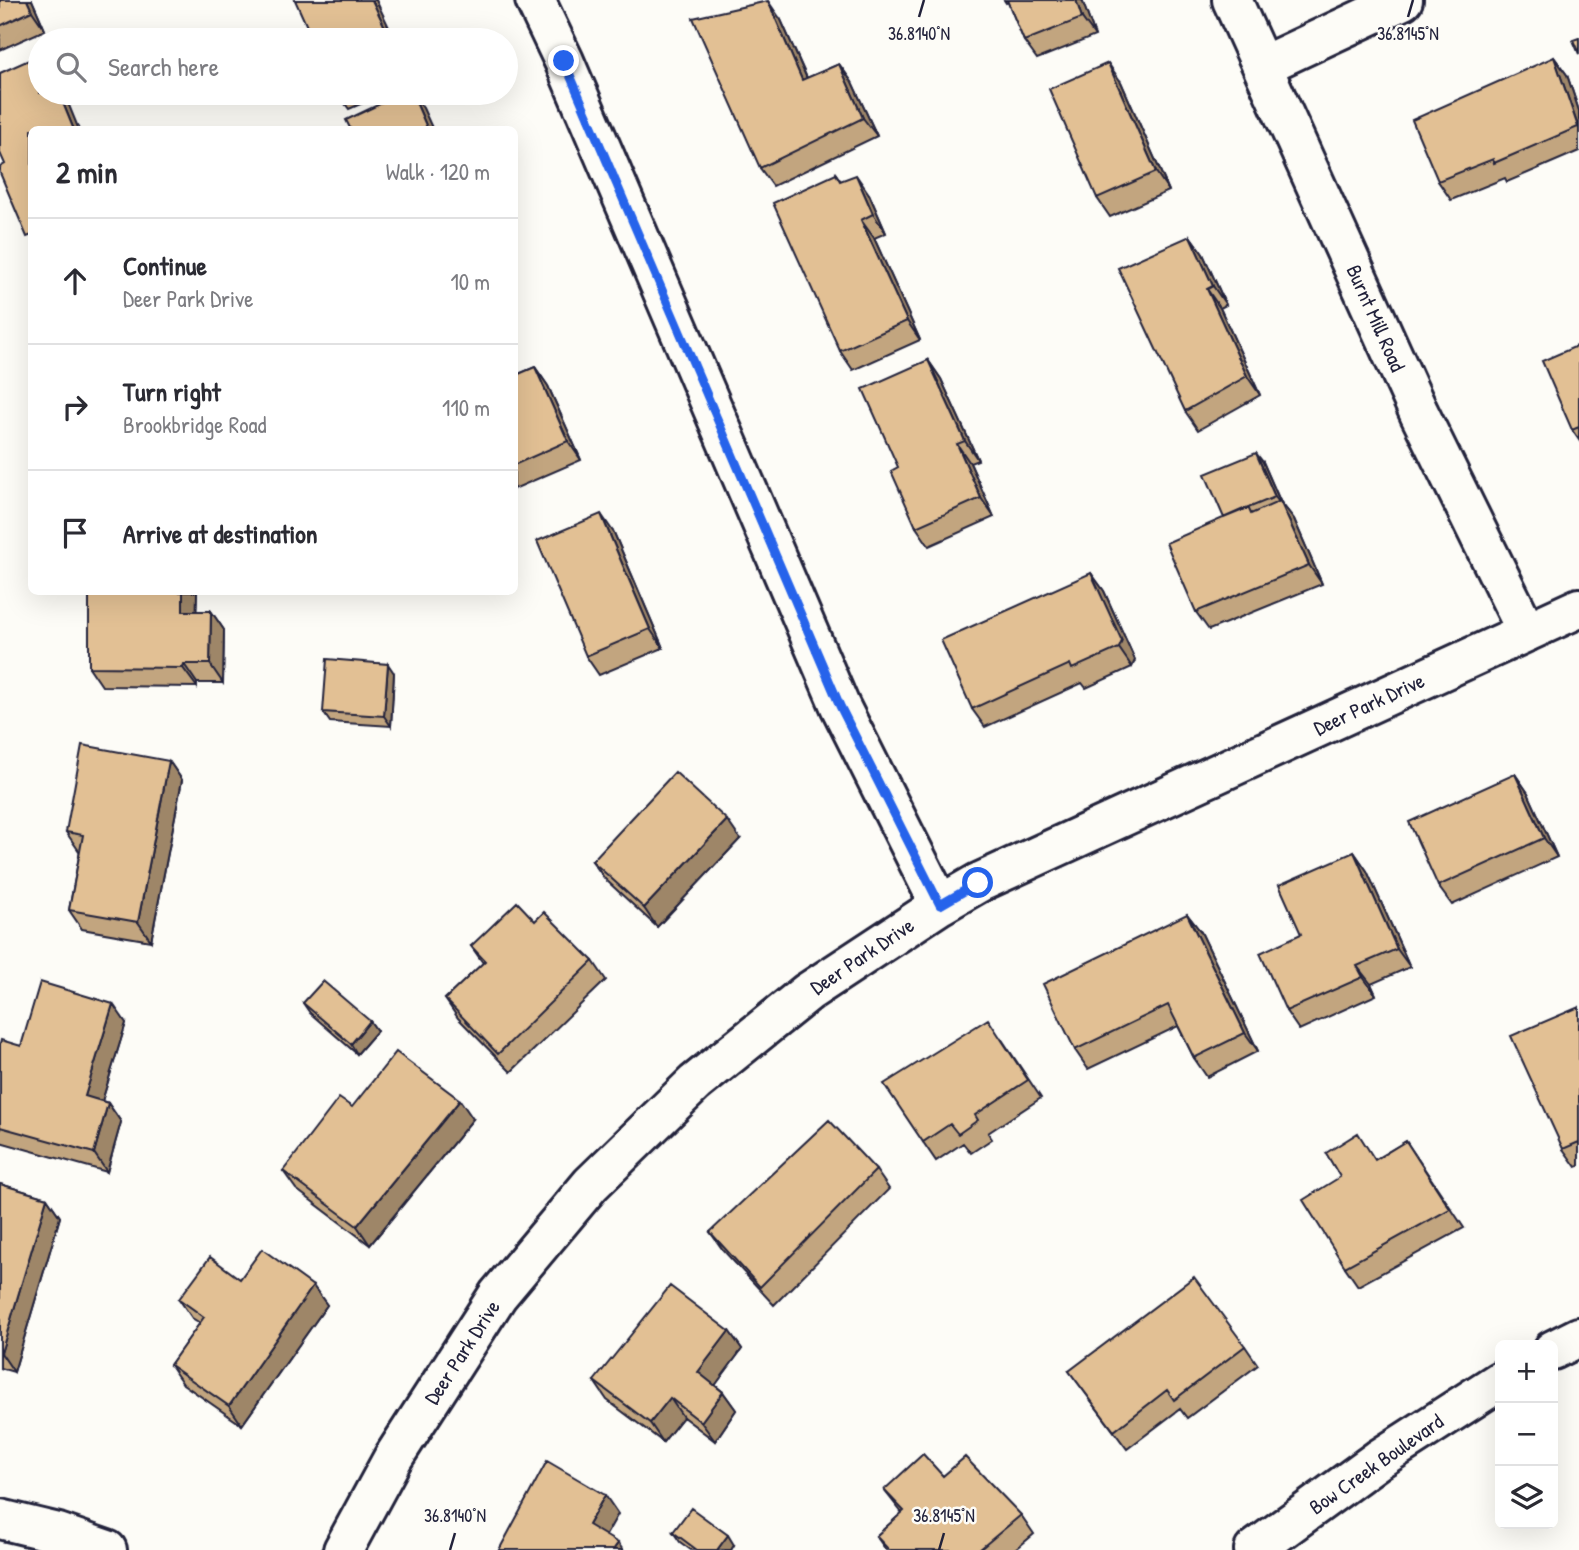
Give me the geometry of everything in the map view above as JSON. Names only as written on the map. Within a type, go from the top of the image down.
[{"type":"street","points":[[535,0],[564,61],[840,706],[940,905]]},
{"type":"street","name":"Burnt Mill Road","points":[[1232,0],[1419,413],[1527,632]]},
{"type":"street","points":[[1262,66],[1403,0]]},
{"type":"street","name":"Deer Park Drive","points":[[343,1550],[393,1458],[498,1295],[591,1184],[695,1083],[807,992],[940,905],[990,877],[1579,608]]},
{"type":"street","points":[[1558,1347],[1579,1337]]},
{"type":"street","name":"Bow Creek Boulevard","points":[[1254,1550],[1379,1459],[1495,1384]]},
{"type":"street","points":[[0,1519],[58,1533],[107,1550]]},
{"type":"building","points":[[0,0],[27,0],[32,11],[0,26]]},
{"type":"building","points":[[295,0],[372,0],[385,28],[308,28]]},
{"type":"building","points":[[1007,0],[1076,0],[1082,18],[1024,41]]},
{"type":"building","points":[[768,1],[802,80],[839,64],[863,118],[760,168],[693,18]]},
{"type":"building","points":[[1579,38],[1579,54],[1573,40]]},
{"type":"building","points":[[1554,57],[1578,127],[1494,163],[1493,159],[1438,181],[1412,120]]},
{"type":"building","points":[[28,60],[28,105],[64,105],[72,126],[28,126],[27,237],[0,173],[0,167],[5,164],[0,153],[0,73]]},
{"type":"building","points":[[1108,63],[1156,172],[1097,198],[1049,89]]},
{"type":"building","points":[[378,105],[417,105],[426,126],[349,126],[346,120]]},
{"type":"building","points":[[836,174],[840,181],[856,175],[873,214],[861,220],[907,321],[840,351],[773,203]]},
{"type":"building","points":[[1190,236],[1213,286],[1207,289],[1247,376],[1185,411],[1118,268]]},
{"type":"building","points":[[1579,345],[1579,427],[1572,430],[1542,361]]},
{"type":"building","points":[[928,360],[965,441],[957,444],[981,498],[916,527],[891,471],[898,467],[863,389]]},
{"type":"building","points":[[535,367],[568,441],[518,463],[518,374]]},
{"type":"building","points":[[1256,453],[1275,497],[1224,518],[1205,474]]},
{"type":"building","points":[[1280,501],[1309,565],[1196,612],[1166,543],[1248,507],[1251,514]]},
{"type":"building","points":[[601,514],[650,629],[586,656],[537,541]]},
{"type":"building","points":[[1091,573],[1122,641],[1119,648],[1072,669],[1070,664],[972,709],[941,640]]},
{"type":"building","points":[[89,595],[183,595],[183,611],[211,611],[210,664],[184,664],[183,668],[89,667]]},
{"type":"building","points":[[327,659],[388,664],[384,716],[323,712]]},
{"type":"building","points":[[82,745],[169,761],[138,922],[69,910],[83,835],[66,832]]},
{"type":"building","points":[[675,772],[727,820],[644,908],[592,861]]},
{"type":"building","points":[[1515,774],[1544,838],[1438,886],[1409,822]]},
{"type":"building","points":[[1354,852],[1397,949],[1357,966],[1363,977],[1286,1011],[1260,953],[1301,934],[1279,885]]},
{"type":"building","points":[[517,902],[535,921],[544,912],[593,961],[498,1054],[445,999],[485,961],[471,946]]},
{"type":"building","points":[[1187,914],[1245,1033],[1194,1058],[1168,1005],[1075,1050],[1043,984]]},
{"type":"building","points":[[323,981],[370,1021],[351,1044],[303,1003]]},
{"type":"building","points":[[40,982],[113,1004],[85,1096],[108,1103],[94,1153],[0,1127],[1,1040],[21,1046]]},
{"type":"building","points":[[1579,1007],[1579,1142],[1563,1149],[1511,1036]]},
{"type":"building","points":[[988,1019],[1028,1080],[975,1115],[978,1120],[958,1134],[950,1124],[923,1142],[884,1084]]},
{"type":"building","points":[[396,1052],[460,1100],[357,1226],[283,1171],[339,1098],[352,1107]]},
{"type":"building","points":[[829,1120],[876,1170],[760,1287],[710,1232]]},
{"type":"building","points":[[1358,1133],[1375,1160],[1406,1141],[1450,1209],[1345,1267],[1303,1200],[1340,1177],[1326,1153]]},
{"type":"building","points":[[0,1184],[47,1198],[1,1353],[0,1353]]},
{"type":"building","points":[[262,1249],[313,1286],[229,1406],[170,1365],[204,1317],[179,1299],[210,1257],[240,1279]]},
{"type":"building","points":[[1194,1277],[1245,1346],[1174,1400],[1167,1390],[1114,1431],[1069,1371]]},
{"type":"building","points":[[670,1286],[729,1331],[698,1372],[723,1392],[701,1422],[670,1398],[650,1423],[594,1381]]},
{"type":"building","points":[[923,1454],[943,1476],[965,1457],[1021,1515],[979,1550],[889,1550],[876,1536],[904,1511],[884,1490]]},
{"type":"building","points":[[547,1461],[605,1495],[588,1525],[618,1543],[613,1550],[499,1550]]},
{"type":"building","points":[[691,1508],[728,1535],[717,1550],[697,1550],[673,1532]]},
{"type":"route","points":[[564,61],[840,706],[940,905],[978,883]]}]
